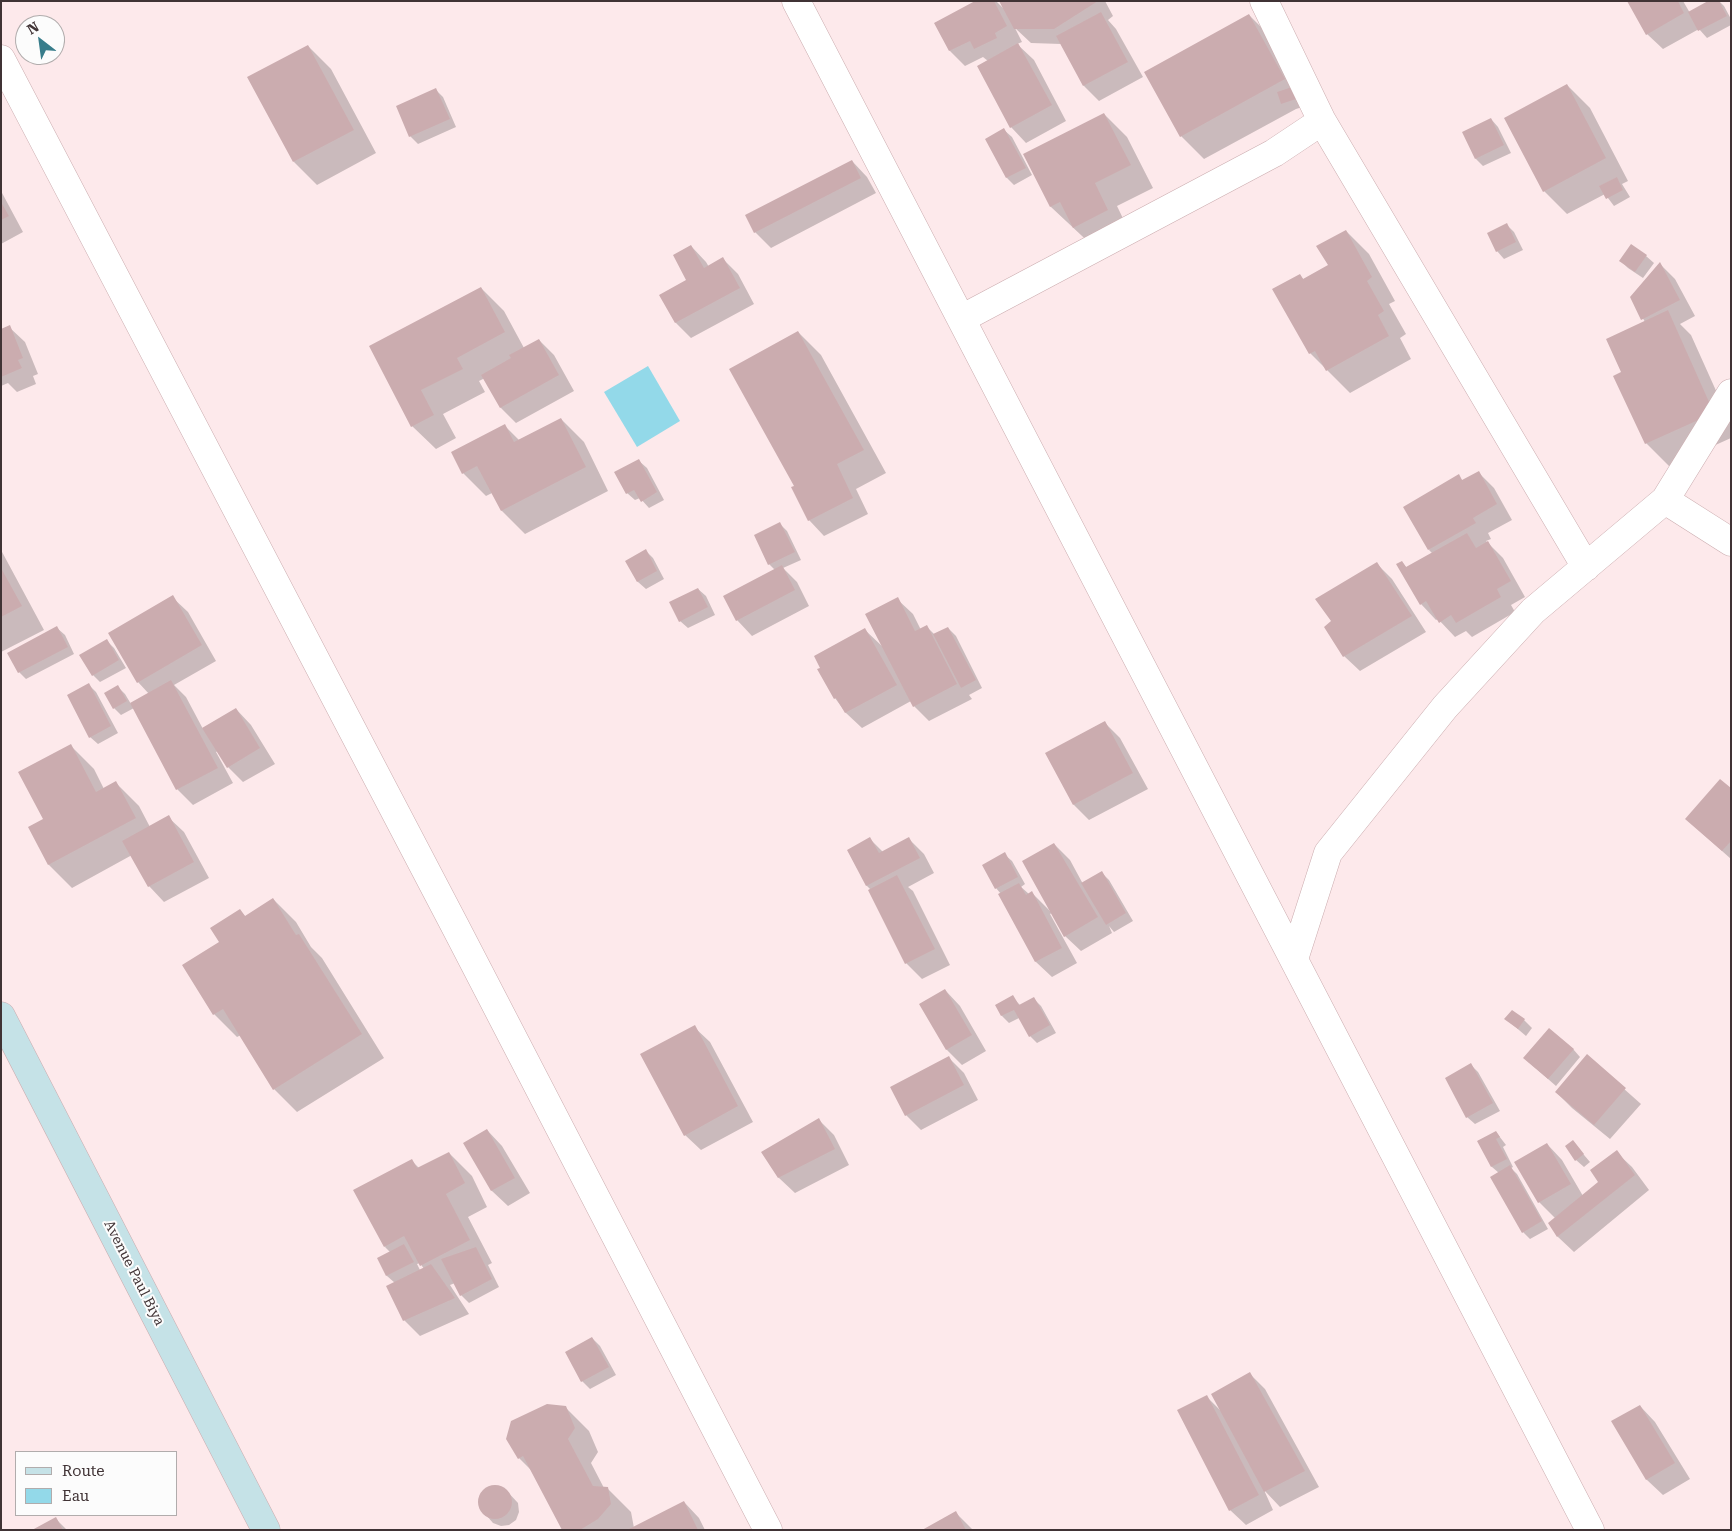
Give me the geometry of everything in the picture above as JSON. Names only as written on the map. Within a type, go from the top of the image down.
[{"type":"main road","name":"Avenue Paul Biya","points":[[1,1016],[266,1530]]},
{"type":"street","points":[[796,1],[1590,1530]]},
{"type":"street","points":[[1264,1],[1322,121],[1586,567]]},
{"type":"street","points":[[1,59],[446,908],[768,1530]]},
{"type":"street","points":[[961,320],[1274,153],[1322,121]]},
{"type":"street","points":[[1294,959],[1328,853],[1445,707],[1534,611],[1665,500],[1731,393]]},
{"type":"street","points":[[1665,500],[1731,542]]},
{"type":"water","points":[[648,366],[680,421],[637,447],[604,392]]},
{"type":"building","points":[[975,1],[994,1],[1007,26],[995,33],[997,38],[974,49],[970,41],[949,51],[934,23]]},
{"type":"building","points":[[999,1],[1098,1],[1054,29],[1014,29]]},
{"type":"building","points":[[1627,1],[1678,1],[1684,13],[1646,35]]},
{"type":"building","points":[[1708,1],[1719,1],[1727,16],[1698,31],[1688,12]]},
{"type":"building","points":[[1101,12],[1128,62],[1083,86],[1056,36]]},
{"type":"building","points":[[1249,14],[1285,79],[1180,137],[1144,72]]},
{"type":"building","points":[[1018,43],[1052,105],[1010,128],[977,66]]},
{"type":"building","points":[[308,45],[354,130],[293,162],[247,77]]},
{"type":"building","points":[[1567,84],[1606,158],[1543,192],[1504,118]]},
{"type":"building","points":[[1298,85],[1302,97],[1281,104],[1277,92]]},
{"type":"building","points":[[436,88],[450,119],[409,137],[396,106]]},
{"type":"building","points":[[1104,113],[1131,165],[1095,183],[1108,210],[1073,228],[1060,202],[1050,207],[1023,154]]},
{"type":"building","points":[[1491,118],[1504,145],[1475,159],[1462,132]]},
{"type":"building","points":[[1004,128],[1026,168],[1006,178],[985,139]]},
{"type":"building","points":[[852,160],[861,178],[754,233],[745,215]]},
{"type":"building","points":[[1617,177],[1623,190],[1606,199],[1599,186]]},
{"type":"building","points":[[1,202],[9,216],[1,220]]},
{"type":"building","points":[[1507,223],[1516,242],[1496,252],[1487,233]]},
{"type":"building","points":[[1346,230],[1372,277],[1367,281],[1384,311],[1378,315],[1389,336],[1326,371],[1315,351],[1309,354],[1272,289],[1300,274],[1303,279],[1328,265],[1316,246]]},
{"type":"building","points":[[1631,244],[1647,255],[1635,272],[1619,261]]},
{"type":"building","points":[[691,245],[704,268],[723,257],[740,288],[675,323],[659,295],[686,280],[673,255]]},
{"type":"building","points":[[1660,262],[1680,300],[1641,320],[1630,297]]},
{"type":"building","points":[[481,287],[505,332],[457,358],[463,369],[421,390],[434,415],[411,427],[369,346]]},
{"type":"building","points":[[1668,310],[1714,413],[1645,444],[1613,376],[1621,372],[1606,339]]},
{"type":"building","points":[[10,325],[23,358],[18,360],[22,368],[1,377],[1,329]]},
{"type":"building","points":[[798,331],[864,450],[837,464],[853,498],[808,521],[791,487],[794,486],[729,369]]},
{"type":"building","points":[[539,339],[559,375],[500,408],[481,375],[511,358],[509,355]]},
{"type":"building","points":[[561,418],[586,467],[501,511],[477,466],[462,474],[451,452],[505,424],[514,442]]},
{"type":"building","points":[[639,459],[657,492],[641,502],[634,490],[626,494],[614,472]]},
{"type":"building","points":[[1479,471],[1497,504],[1473,518],[1476,523],[1428,550],[1403,507],[1459,474],[1462,480]]},
{"type":"building","points":[[780,522],[795,552],[768,565],[754,535]]},
{"type":"building","points":[[1467,533],[1476,548],[1488,541],[1511,581],[1497,589],[1501,597],[1456,623],[1451,615],[1439,623],[1426,601],[1420,605],[1396,564],[1402,561],[1406,567]]},
{"type":"building","points":[[646,549],[657,571],[637,582],[625,561]]},
{"type":"building","points":[[1377,562],[1412,616],[1343,657],[1324,627],[1331,621],[1315,599]]},
{"type":"building","points":[[782,565],[795,590],[736,621],[723,596]]},
{"type":"building","points":[[1,568],[22,606],[1,617]]},
{"type":"building","points":[[698,588],[708,607],[679,622],[669,602]]},
{"type":"building","points":[[173,595],[202,645],[137,683],[108,633]]},
{"type":"building","points":[[898,597],[915,631],[927,625],[957,684],[913,707],[865,614]]},
{"type":"building","points":[[57,626],[68,647],[18,673],[7,653]]},
{"type":"building","points":[[948,627],[976,680],[961,688],[933,634]]},
{"type":"building","points":[[865,628],[897,685],[845,713],[836,698],[834,699],[817,669],[820,668],[814,656]]},
{"type":"building","points":[[107,639],[119,660],[92,676],[79,655]]},
{"type":"building","points":[[171,680],[218,768],[176,790],[130,703]]},
{"type":"building","points":[[89,683],[111,726],[89,738],[67,695]]},
{"type":"building","points":[[118,685],[127,701],[113,709],[104,693]]},
{"type":"building","points":[[236,708],[260,748],[227,768],[202,728]]},
{"type":"building","points":[[1105,721],[1133,773],[1073,805],[1045,753]]},
{"type":"building","points":[[71,744],[96,792],[116,781],[136,818],[48,865],[28,827],[43,819],[18,772]]},
{"type":"building","points":[[1720,779],[1731,788],[1731,841],[1722,851],[1685,819]]},
{"type":"building","points":[[169,815],[194,862],[148,887],[122,841]]},
{"type":"building","points":[[870,837],[879,853],[909,837],[920,858],[866,886],[847,850]]},
{"type":"building","points":[[1054,843],[1098,917],[1064,937],[1022,861]]},
{"type":"building","points":[[1005,852],[1018,877],[995,889],[982,865]]},
{"type":"building","points":[[1102,871],[1126,913],[1106,925],[1081,883]]},
{"type":"building","points":[[897,875],[935,949],[905,964],[868,890]]},
{"type":"building","points":[[1019,883],[1026,895],[1032,891],[1062,948],[1035,962],[998,894]]},
{"type":"building","points":[[273,898],[296,935],[299,934],[362,1034],[273,1090],[223,1009],[213,1015],[182,965],[219,942],[210,928],[240,909],[245,916]]},
{"type":"building","points":[[945,989],[972,1035],[946,1050],[919,1004]]},
{"type":"building","points":[[1013,995],[1019,1005],[1034,997],[1050,1025],[1029,1037],[1014,1010],[1001,1016],[995,1005]]},
{"type":"building","points":[[1512,1010],[1525,1019],[1518,1029],[1504,1019]]},
{"type":"building","points":[[695,1025],[738,1106],[684,1136],[640,1054]]},
{"type":"building","points":[[1549,1028],[1574,1049],[1548,1079],[1523,1058]]},
{"type":"building","points":[[1587,1054],[1626,1088],[1594,1125],[1555,1092]]},
{"type":"building","points":[[949,1056],[964,1085],[905,1116],[890,1087]]},
{"type":"building","points":[[1471,1063],[1493,1103],[1466,1118],[1445,1078]]},
{"type":"building","points":[[819,1118],[835,1149],[778,1178],[761,1152]]},
{"type":"building","points":[[487,1129],[515,1178],[491,1191],[463,1143]]},
{"type":"building","points":[[1496,1131],[1500,1137],[1496,1139],[1507,1159],[1491,1167],[1477,1141]]},
{"type":"building","points":[[1573,1140],[1584,1154],[1575,1161],[1565,1146]]},
{"type":"building","points":[[1547,1143],[1571,1184],[1538,1203],[1514,1162]]},
{"type":"building","points":[[1617,1150],[1635,1175],[1557,1237],[1548,1223],[1598,1182],[1590,1170]]},
{"type":"building","points":[[449,1152],[465,1183],[446,1194],[470,1240],[420,1266],[404,1236],[384,1247],[353,1190],[412,1159],[417,1168]]},
{"type":"building","points":[[1510,1165],[1542,1221],[1522,1233],[1490,1177]]},
{"type":"building","points":[[404,1244],[414,1262],[386,1276],[377,1258]]},
{"type":"building","points":[[476,1247],[492,1279],[460,1296],[441,1259]]},
{"type":"building","points":[[431,1264],[455,1298],[403,1321],[386,1286]]},
{"type":"building","points":[[592,1337],[609,1367],[581,1382],[565,1352]]},
{"type":"building","points":[[1250,1372],[1305,1471],[1264,1492],[1211,1394]]},
{"type":"building","points":[[1207,1395],[1259,1495],[1229,1511],[1177,1410]]},
{"type":"building","points":[[547,1404],[566,1406],[575,1428],[568,1439],[593,1486],[608,1487],[611,1504],[598,1519],[580,1530],[562,1530],[523,1456],[518,1459],[506,1439],[511,1421]]},
{"type":"building","points":[[1640,1405],[1675,1463],[1646,1480],[1611,1421]]},
{"type":"building","points":[[495,1485],[507,1490],[512,1502],[507,1514],[495,1519],[483,1514],[478,1502],[483,1490]]},
{"type":"building","points":[[684,1501],[698,1530],[627,1530]]},
{"type":"building","points":[[956,1511],[966,1530],[922,1530]]},
{"type":"building","points":[[56,1517],[63,1530],[32,1530]]}]
